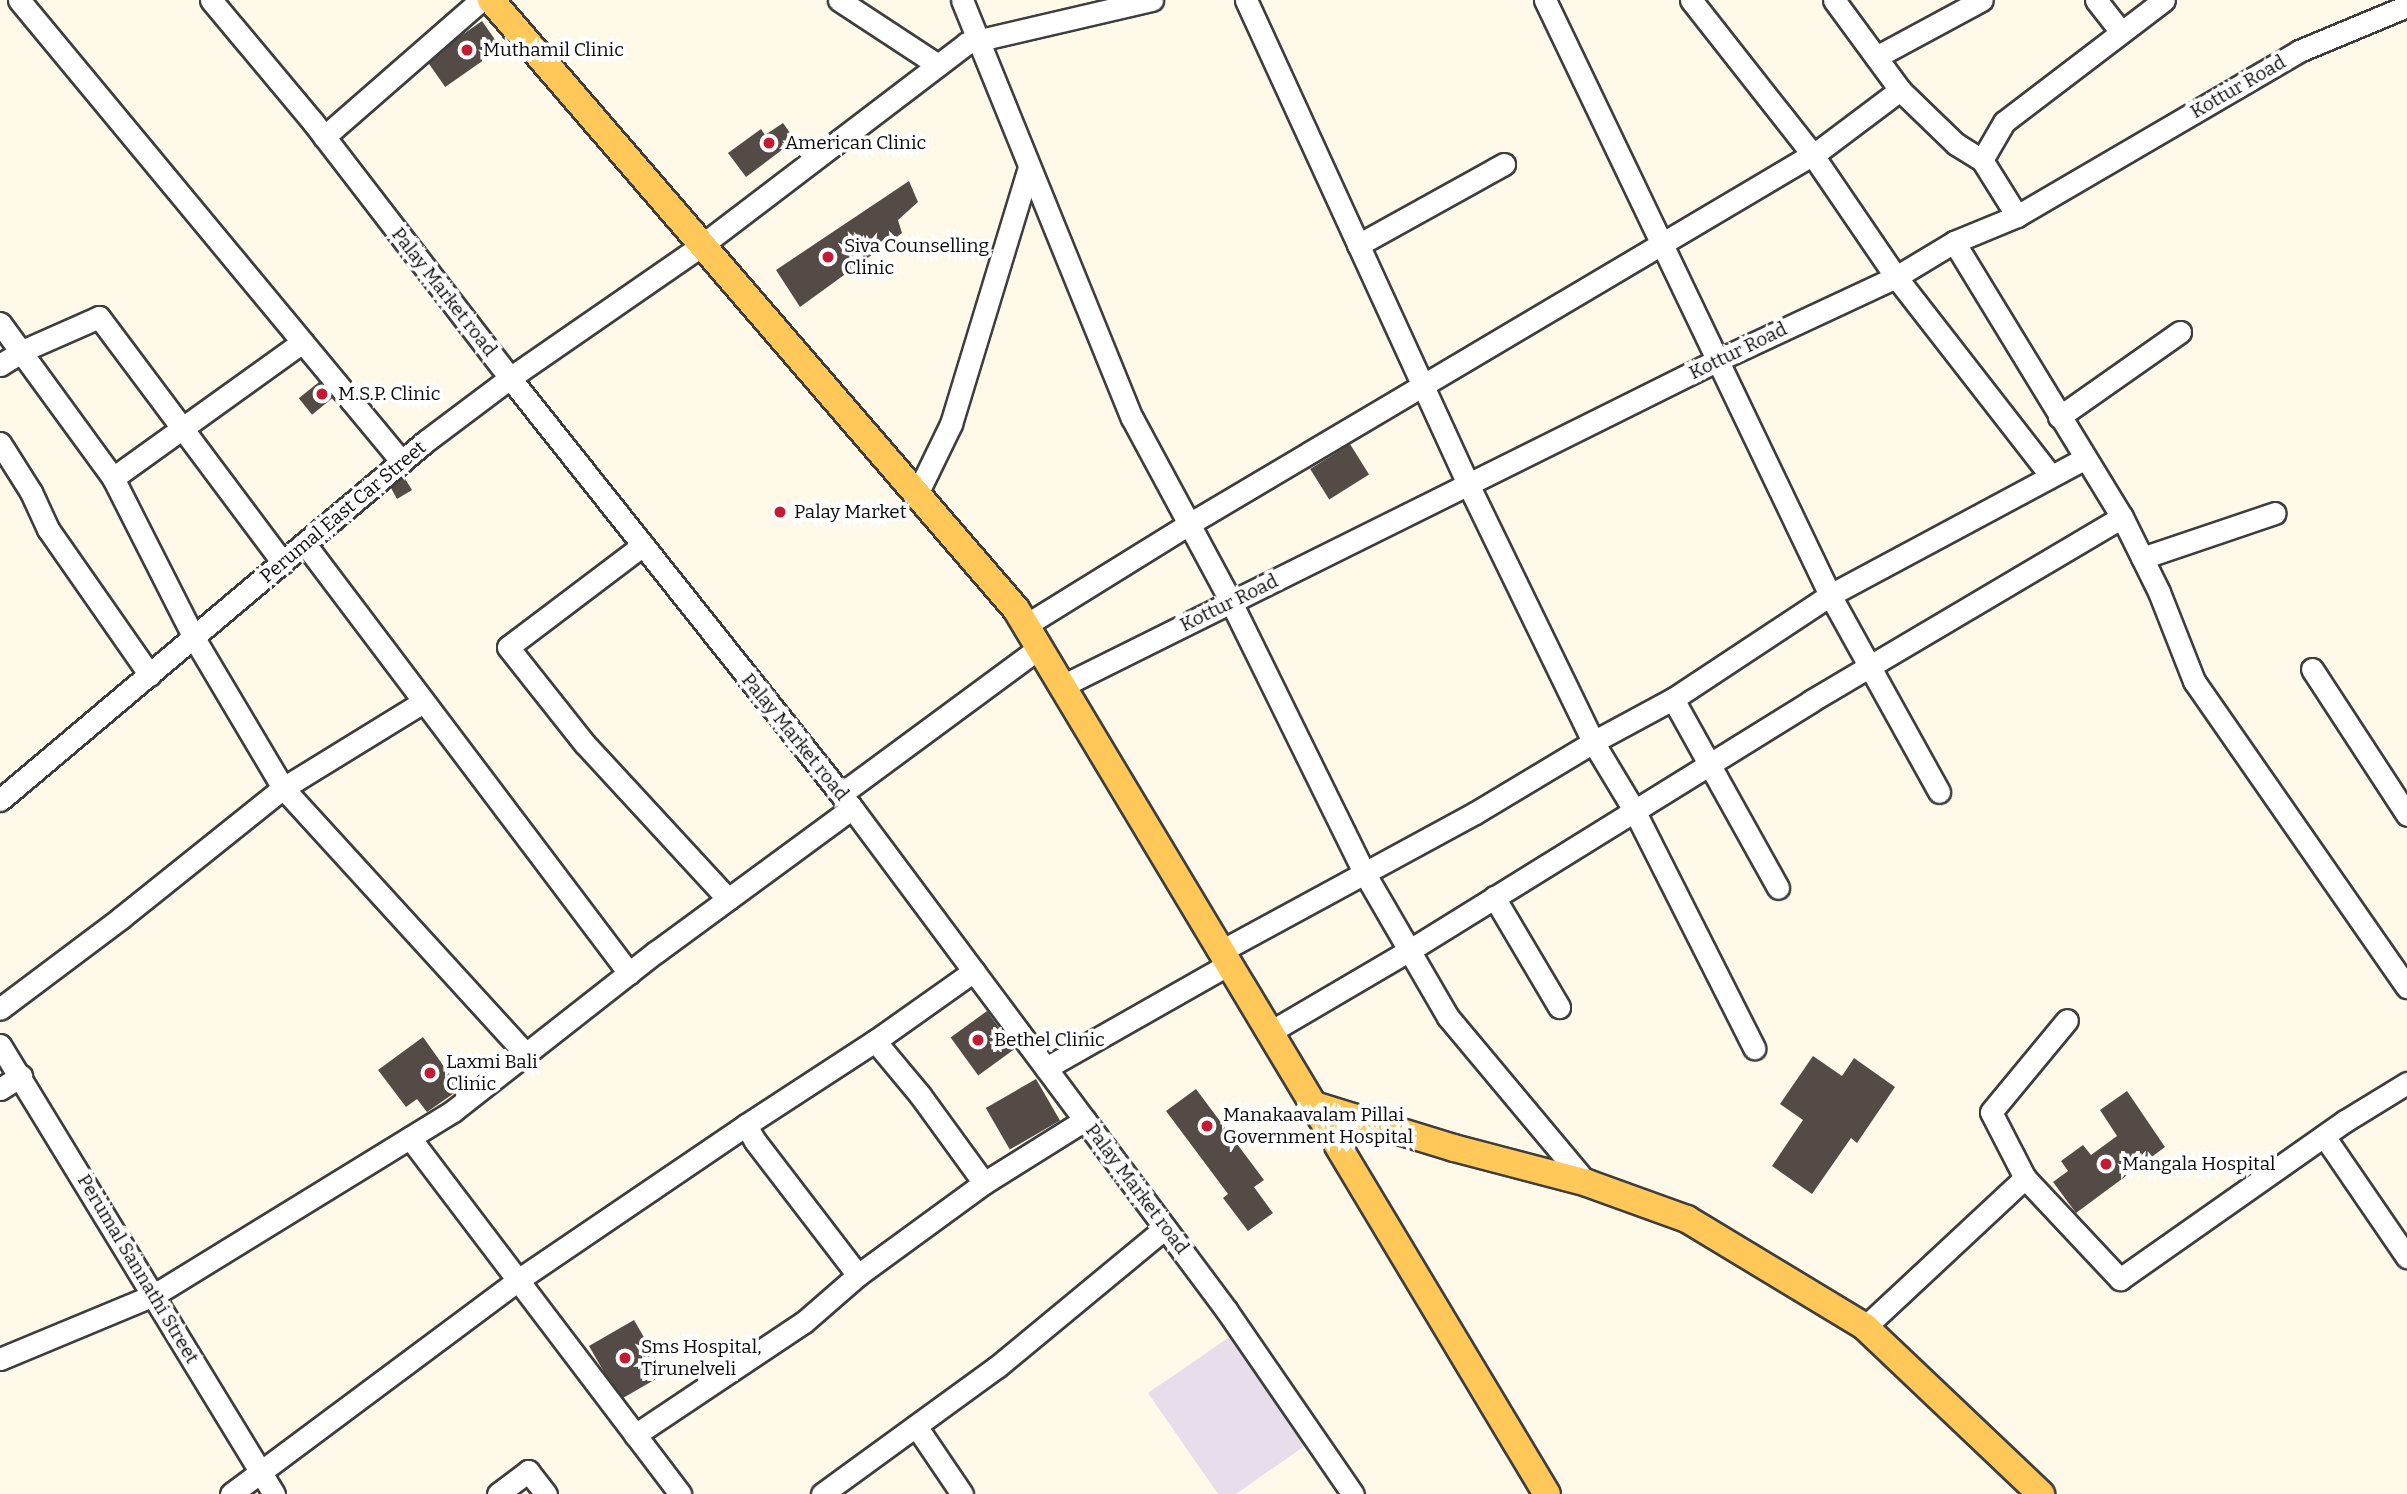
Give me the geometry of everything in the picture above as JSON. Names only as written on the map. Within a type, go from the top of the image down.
[{"type":"main road","points":[[492,1],[1016,609],[1547,1494]]},
{"type":"main road","points":[[1314,1105],[1454,1148],[1587,1183],[1687,1219],[1865,1327],[2041,1494]]},
{"type":"street","points":[[19,0],[401,462]]},
{"type":"street","name":"Palay Market road","points":[[211,0],[324,137],[510,378],[847,801],[1227,1311],[1342,1489]]},
{"type":"street","points":[[839,0],[939,65]]},
{"type":"street","points":[[962,0],[1132,418],[1231,602],[1365,874],[1448,1017],[1587,1183]]},
{"type":"street","name":"Perumal East Car Street","points":[[0,800],[401,462],[510,378],[702,245],[967,43],[1152,0]]},
{"type":"street","points":[[1246,0],[1468,484],[1593,742],[1634,810],[1754,1048]]},
{"type":"street","points":[[1545,0],[1830,595],[1939,792]]},
{"type":"street","points":[[1691,0],[1812,154],[1896,277],[2051,476]]},
{"type":"street","points":[[1834,0],[1900,90],[1955,144],[1982,160],[2017,216]]},
{"type":"street","points":[[1876,57],[1982,0]]},
{"type":"street","points":[[2096,0],[2121,32]]},
{"type":"street","points":[[1982,160],[2004,122],[2164,0]]},
{"type":"street","points":[[324,137],[492,1]]},
{"type":"street","name":"Kottur Road","points":[[1062,685],[1718,360],[1896,277],[1954,242],[2017,216],[2299,51],[2407,6]]},
{"type":"street","points":[[0,1359],[154,1295],[453,1111],[728,899],[847,801],[1032,636],[1189,524],[1812,154],[1900,90]]},
{"type":"street","points":[[1358,245],[1504,164]]},
{"type":"street","points":[[917,494],[951,424],[1029,168]]},
{"type":"street","points":[[1954,242],[2084,459],[2122,517],[2194,681],[2407,987]]},
{"type":"street","points":[[0,365],[99,317],[283,563]]},
{"type":"street","points":[[0,323],[113,478],[194,638],[283,788],[526,1054]]},
{"type":"street","points":[[2059,417],[2180,332]]},
{"type":"street","points":[[113,478],[302,342]]},
{"type":"street","points":[[0,443],[31,492],[48,529],[150,675]]},
{"type":"street","points":[[1046,1068],[1365,874],[1475,813],[1593,742],[1673,699],[1830,595],[2084,459]]},
{"type":"street","points":[[2142,558],[2275,513]]},
{"type":"street","points":[[1270,1032],[1410,950],[1868,667],[2122,517]]},
{"type":"street","points":[[305,544],[629,973]]},
{"type":"street","points":[[643,545],[508,647],[585,744],[728,899]]},
{"type":"street","points":[[2312,669],[2407,815]]},
{"type":"street","points":[[1673,699],[1707,765],[1778,888]]},
{"type":"street","points":[[0,1009],[121,918],[283,788],[423,702]]},
{"type":"street","points":[[1494,898],[1559,1007]]},
{"type":"street","points":[[231,1494],[518,1280],[875,1041],[974,971]]},
{"type":"street","points":[[2067,1020],[1992,1112],[2025,1178],[2120,1279],[2324,1136],[2407,1083]]},
{"type":"street","points":[[875,1041],[920,1095],[984,1183]]},
{"type":"street","name":"Perumal Sannathi Street","points":[[0,1045],[274,1494]]},
{"type":"street","points":[[0,1089],[21,1076]]},
{"type":"street","points":[[635,1435],[804,1322],[858,1275],[984,1183],[1085,1120]]},
{"type":"street","points":[[746,1125],[755,1141],[858,1275]]},
{"type":"street","points":[[2324,1136],[2407,1257]]},
{"type":"street","points":[[410,1138],[680,1494]]},
{"type":"street","points":[[1865,1327],[2025,1178]]},
{"type":"street","points":[[822,1494],[997,1367],[1166,1228]]},
{"type":"street","points":[[916,1426],[962,1494]]},
{"type":"street","points":[[498,1494],[528,1471],[546,1494]]},
{"type":"shaded area","points":[[1231,1336],[1306,1445],[1236,1494],[1218,1494],[1148,1393]]},
{"type":"building","points":[[482,21],[501,48],[445,87],[426,60]]},
{"type":"building","points":[[783,123],[795,140],[746,177],[728,153],[761,129],[765,135]]},
{"type":"building","points":[[909,181],[918,202],[898,220],[902,233],[800,307],[776,270]]},
{"type":"building","points":[[319,382],[332,398],[312,415],[299,398]]},
{"type":"building","points":[[1350,444],[1369,475],[1329,499],[1310,469]]},
{"type":"building","points":[[404,477],[412,490],[397,499],[391,488]]},
{"type":"building","points":[[987,1011],[1015,1049],[978,1075],[951,1037]]},
{"type":"building","points":[[423,1037],[460,1089],[427,1112],[417,1099],[406,1107],[378,1070]]},
{"type":"building","points":[[1813,1056],[1842,1076],[1854,1058],[1895,1087],[1857,1143],[1851,1138],[1812,1194],[1772,1166],[1803,1120],[1780,1104]]},
{"type":"building","points":[[1036,1079],[1060,1121],[1010,1150],[986,1108]]},
{"type":"building","points":[[1196,1089],[1264,1180],[1254,1187],[1273,1213],[1248,1231],[1223,1198],[1228,1194],[1166,1111]]},
{"type":"building","points":[[2127,1091],[2165,1147],[2076,1213],[2053,1182],[2068,1171],[2061,1161],[2083,1145],[2091,1155],[2117,1136],[2100,1110]]},
{"type":"building","points":[[634,1320],[665,1374],[620,1400],[589,1346]]},
{"type":"place","name":"Muthamil Clinic","points":[[467,50]]},
{"type":"place","name":"American Clinic","points":[[769,143]]},
{"type":"place","name":"Siva Counselling Clinic","points":[[828,257]]},
{"type":"place","name":"M.S.P. Clinic","points":[[322,394]]},
{"type":"place","name":"Palay Market","points":[[780,512]]},
{"type":"place","name":"Bethel Clinic","points":[[978,1040]]},
{"type":"place","name":"Laxmi Bali Clinic","points":[[430,1073]]},
{"type":"place","name":"Manakaavalam Pillai Government Hospital","points":[[1207,1126]]},
{"type":"place","name":"Mangala Hospital","points":[[2106,1164]]},
{"type":"place","name":"Sms Hospital, Tirunelveli","points":[[625,1358]]}]
